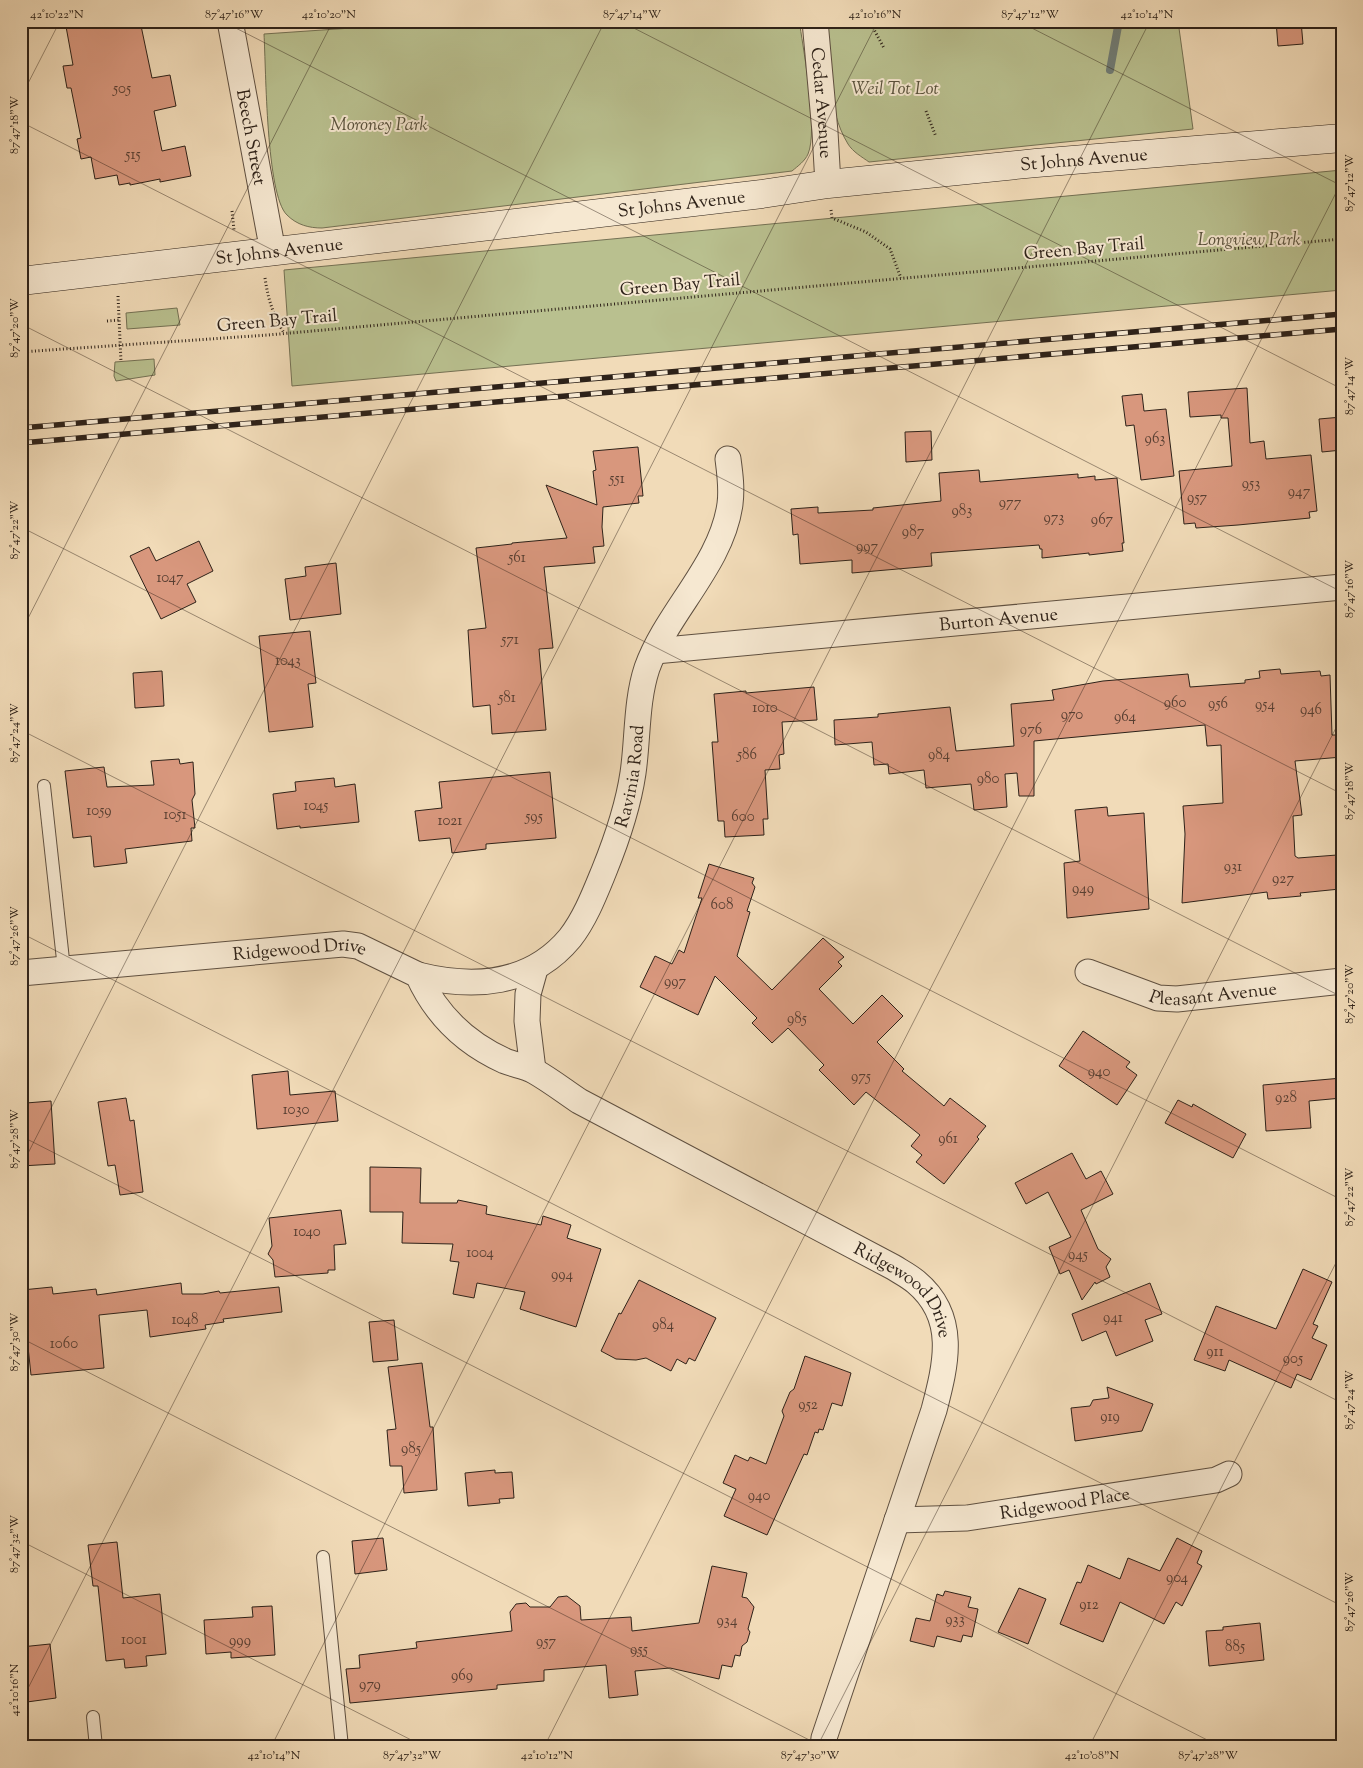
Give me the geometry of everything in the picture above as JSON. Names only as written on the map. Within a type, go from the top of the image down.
[{"type":"street","name":"Beech Street","points":[[230,21],[269,260]]},
{"type":"street","name":"Cedar Avenue","points":[[815,21],[826,132],[828,184]]},
{"type":"street","name":"St Johns Avenue","points":[[21,281],[116,271],[269,260],[752,196],[828,184],[1036,163],[1342,138]]},
{"type":"street","name":"Ravinia Road","points":[[418,975],[438,980],[484,982],[512,978],[535,969],[571,937],[597,888],[617,839],[628,800],[643,683],[648,667],[677,612],[713,553],[723,530],[730,506],[731,486],[728,459]]},
{"type":"street","name":"Burton Avenue","points":[[655,651],[1342,587]]},
{"type":"street","name":"Ridgewood Drive","points":[[21,973],[343,944],[358,946],[418,975],[427,995],[439,1013],[459,1032],[481,1048],[505,1061],[533,1070],[579,1101],[894,1267],[916,1282],[930,1296],[942,1316],[946,1341],[944,1372],[934,1410],[824,1738],[823,1747]]},
{"type":"street","points":[[533,1070],[527,1021],[528,994],[535,969]]},
{"type":"street","name":"Pleasant Avenue","points":[[1088,972],[1158,998],[1177,999],[1342,981]]},
{"type":"street","name":"Ridgewood Place","points":[[897,1520],[967,1518],[1216,1480],[1230,1474]]},
{"type":"lane","points":[[44,786],[64,969]]},
{"type":"lane","points":[[323,1557],[342,1747]]},
{"type":"lane","points":[[93,1717],[96,1747]]},
{"type":"path","points":[[861,21],[872,26],[884,48]]},
{"type":"path","points":[[926,111],[936,137]]},
{"type":"path","points":[[828,184],[832,218],[866,232],[890,249],[901,278]]},
{"type":"path","name":"Green Bay Trail","points":[[21,352],[284,333],[1342,238]]},
{"type":"path","points":[[269,260],[268,298],[274,318],[284,333]]},
{"type":"path","points":[[116,271],[122,345],[121,362]]},
{"type":"path","points":[[107,321],[119,320]]},
{"type":"green space","name":"Moroney Park","points":[[454,21],[796,21],[800,26],[811,111],[811,143],[808,154],[792,171],[322,228],[303,225],[287,215],[280,203],[271,158],[264,34]]},
{"type":"green space","name":"Weil Tot Lot","points":[[828,21],[1178,21],[1193,129],[869,162],[855,152],[848,144],[836,115],[830,84]]},
{"type":"green space","name":"Longview Park","points":[[1342,170],[1342,290],[292,386],[284,270]]},
{"type":"green space","points":[[177,308],[180,325],[127,329],[126,313]]},
{"type":"green space","points":[[154,359],[155,375],[116,381],[114,376],[115,362]]},
{"type":"building","points":[[65,21],[140,21],[152,78],[170,75],[176,106],[154,111],[162,151],[185,146],[191,176],[160,182],[160,179],[130,185],[130,183],[119,185],[117,175],[95,179],[91,157],[81,159],[77,139],[81,138],[71,88],[67,88],[63,66],[73,65]]},
{"type":"building","points":[[1276,21],[1301,21],[1303,44],[1278,46]]},
{"type":"building","points":[[1247,388],[1250,443],[1264,441],[1266,459],[1311,455],[1317,511],[1309,512],[1310,518],[1196,528],[1195,523],[1184,524],[1179,471],[1232,466],[1228,418],[1221,418],[1221,415],[1190,417],[1188,392]]},
{"type":"building","points":[[1142,394],[1144,411],[1166,409],[1174,476],[1141,480],[1134,425],[1126,426],[1122,396]]},
{"type":"building","points":[[1342,417],[1342,450],[1322,452],[1319,419]]},
{"type":"building","points":[[931,431],[932,460],[906,462],[905,432]]},
{"type":"building","points":[[638,447],[643,496],[638,496],[639,503],[603,507],[602,527],[604,546],[593,547],[595,563],[544,567],[553,648],[539,649],[546,730],[492,734],[490,705],[473,707],[468,630],[486,628],[476,548],[567,538],[546,485],[597,505],[593,471],[596,470],[593,451]]},
{"type":"building","points":[[979,470],[980,482],[1078,474],[1078,478],[1095,476],[1095,480],[1117,478],[1124,543],[1122,543],[1123,551],[1042,558],[1042,549],[1040,549],[1039,545],[931,553],[932,566],[852,573],[852,560],[800,564],[798,534],[793,535],[791,509],[818,507],[818,513],[873,510],[873,508],[941,501],[939,473]]},
{"type":"building","points":[[199,541],[213,571],[187,584],[196,602],[161,619],[130,556],[149,547],[156,561]]},
{"type":"building","points":[[336,563],[341,614],[290,620],[285,579],[306,576],[305,567]]},
{"type":"building","points":[[310,631],[316,683],[308,684],[313,727],[269,732],[259,636]]},
{"type":"building","points":[[1280,669],[1281,674],[1320,671],[1321,676],[1330,675],[1332,735],[1342,735],[1342,757],[1295,761],[1302,815],[1293,816],[1295,856],[1298,858],[1337,855],[1340,889],[1300,893],[1301,896],[1268,899],[1267,892],[1182,903],[1185,834],[1183,806],[1223,803],[1221,745],[1207,746],[1205,725],[1034,741],[1034,796],[1019,796],[1017,773],[1005,774],[1007,807],[974,810],[971,784],[926,788],[924,770],[889,774],[888,764],[874,765],[872,742],[835,745],[834,720],[878,717],[878,714],[950,707],[956,751],[1014,746],[1011,704],[1054,700],[1052,690],[1103,681],[1188,674],[1190,687],[1245,683],[1245,680],[1260,678],[1259,671]]},
{"type":"building","points":[[162,671],[164,706],[135,708],[133,673]]},
{"type":"building","points":[[814,687],[817,720],[782,722],[784,754],[779,755],[780,769],[765,770],[768,819],[763,819],[764,835],[725,837],[724,821],[718,821],[712,742],[718,742],[714,694]]},
{"type":"building","points":[[179,759],[180,764],[193,762],[195,794],[192,800],[195,828],[191,828],[192,841],[125,849],[127,863],[94,867],[91,836],[73,838],[65,771],[104,767],[107,787],[154,785],[151,761]]},
{"type":"building","points":[[550,772],[556,838],[486,844],[486,849],[452,853],[450,838],[419,841],[415,811],[442,808],[439,782]]},
{"type":"building","points":[[334,778],[335,787],[355,784],[359,822],[277,829],[273,794],[296,791],[295,782]]},
{"type":"building","points":[[1107,807],[1108,816],[1144,813],[1149,909],[1067,918],[1064,863],[1080,861],[1075,810]]},
{"type":"building","points":[[709,864],[754,878],[752,883],[755,887],[747,911],[750,912],[737,956],[772,990],[823,938],[844,957],[838,962],[842,966],[819,989],[853,1024],[882,995],[903,1016],[877,1042],[904,1069],[902,1071],[944,1106],[950,1098],[986,1126],[977,1137],[979,1139],[944,1184],[916,1162],[922,1155],[911,1146],[920,1135],[866,1092],[854,1105],[819,1070],[824,1065],[788,1028],[772,1043],[752,1023],[757,1018],[715,976],[698,1015],[640,987],[655,956],[672,964],[679,950],[684,953],[702,898],[698,898]]},
{"type":"building","points":[[1083,1031],[1130,1062],[1126,1067],[1137,1075],[1117,1105],[1059,1066]]},
{"type":"building","points":[[288,1071],[290,1095],[335,1091],[338,1121],[257,1129],[252,1075]]},
{"type":"building","points":[[1342,1078],[1342,1098],[1309,1101],[1311,1128],[1266,1131],[1263,1085]]},
{"type":"building","points":[[126,1098],[130,1121],[134,1120],[143,1192],[120,1195],[115,1165],[108,1166],[98,1102]]},
{"type":"building","points":[[1178,1100],[1192,1107],[1193,1104],[1246,1134],[1233,1158],[1165,1123]]},
{"type":"building","points":[[51,1101],[55,1164],[21,1166],[21,1108],[27,1108],[26,1103]]},
{"type":"building","points":[[1072,1153],[1086,1179],[1101,1171],[1113,1194],[1081,1210],[1098,1249],[1111,1259],[1106,1267],[1110,1277],[1096,1284],[1095,1282],[1082,1300],[1069,1270],[1060,1274],[1049,1247],[1071,1237],[1048,1192],[1026,1204],[1015,1183]]},
{"type":"building","points":[[370,1167],[421,1168],[420,1203],[457,1203],[458,1200],[487,1206],[486,1214],[541,1225],[543,1216],[571,1225],[567,1238],[601,1249],[576,1327],[520,1309],[525,1292],[477,1283],[474,1298],[453,1294],[459,1262],[450,1261],[453,1244],[402,1243],[403,1212],[370,1212]]},
{"type":"building","points":[[341,1210],[346,1244],[334,1245],[335,1270],[328,1270],[328,1273],[275,1277],[273,1260],[268,1254],[272,1246],[269,1218]]},
{"type":"building","points":[[1303,1269],[1332,1282],[1313,1324],[1318,1326],[1312,1338],[1327,1345],[1311,1380],[1297,1374],[1291,1388],[1229,1360],[1225,1371],[1194,1360],[1216,1306],[1276,1329]]},
{"type":"building","points":[[639,1280],[716,1318],[695,1361],[689,1358],[686,1364],[677,1359],[671,1371],[646,1358],[636,1360],[616,1359],[601,1351],[619,1313],[621,1314]]},
{"type":"building","points":[[181,1283],[182,1294],[203,1294],[219,1291],[220,1293],[279,1287],[282,1312],[223,1319],[224,1322],[205,1325],[206,1329],[150,1337],[147,1310],[99,1315],[104,1368],[31,1375],[22,1290],[52,1287],[53,1294],[96,1289],[97,1295]]},
{"type":"building","points":[[1150,1283],[1162,1314],[1145,1320],[1153,1341],[1116,1356],[1106,1331],[1082,1341],[1072,1314]]},
{"type":"building","points":[[394,1320],[398,1360],[373,1362],[369,1322]]},
{"type":"building","points":[[805,1356],[851,1373],[842,1406],[832,1403],[823,1430],[819,1429],[818,1433],[815,1432],[807,1455],[804,1454],[767,1535],[724,1516],[736,1489],[723,1483],[735,1455],[748,1461],[750,1457],[766,1464],[784,1416],[782,1411],[790,1392],[794,1389]]},
{"type":"building","points":[[422,1363],[430,1427],[433,1427],[437,1490],[404,1493],[402,1466],[390,1466],[387,1430],[396,1429],[388,1367]]},
{"type":"building","points":[[1107,1387],[1153,1404],[1142,1431],[1075,1441],[1071,1408],[1090,1406],[1093,1400],[1109,1398]]},
{"type":"building","points":[[495,1470],[495,1473],[512,1472],[514,1498],[499,1499],[500,1503],[468,1506],[465,1473]]},
{"type":"building","points":[[383,1538],[387,1570],[355,1574],[352,1541]]},
{"type":"building","points":[[1177,1538],[1202,1551],[1197,1563],[1202,1566],[1182,1606],[1176,1602],[1164,1624],[1120,1602],[1103,1642],[1060,1624],[1077,1582],[1081,1583],[1088,1565],[1120,1579],[1128,1558],[1160,1571]]},
{"type":"building","points":[[117,1542],[123,1598],[160,1594],[166,1654],[146,1656],[147,1666],[125,1668],[124,1659],[106,1661],[98,1586],[93,1586],[88,1545]]},
{"type":"building","points":[[712,1566],[747,1573],[742,1597],[747,1598],[754,1607],[748,1629],[750,1632],[747,1642],[742,1646],[740,1656],[735,1655],[732,1667],[722,1665],[719,1679],[670,1668],[635,1671],[638,1695],[609,1698],[606,1665],[544,1670],[544,1681],[497,1685],[497,1689],[350,1703],[346,1669],[360,1668],[359,1655],[417,1648],[416,1642],[512,1631],[510,1612],[516,1604],[526,1603],[530,1607],[550,1607],[558,1597],[567,1596],[580,1606],[581,1620],[631,1617],[632,1631],[699,1623]]},
{"type":"building","points":[[1019,1588],[1046,1599],[1028,1644],[998,1632]]},
{"type":"building","points":[[945,1591],[971,1597],[968,1607],[978,1609],[972,1637],[963,1635],[961,1642],[937,1636],[934,1647],[910,1641],[916,1618],[930,1621],[937,1594],[943,1596]]},
{"type":"building","points":[[272,1606],[275,1655],[231,1658],[231,1652],[206,1654],[204,1620],[253,1617],[252,1607]]},
{"type":"building","points":[[1260,1623],[1264,1660],[1209,1666],[1206,1631],[1223,1630],[1223,1627]]},
{"type":"building","points":[[50,1644],[56,1698],[27,1702],[26,1692],[21,1693],[21,1647]]},
{"type":"waterway","points":[[1110,70],[1119,21]]},
{"type":"railway","points":[[21,428],[1342,314]]},
{"type":"railway","points":[[21,443],[1342,329]]}]
